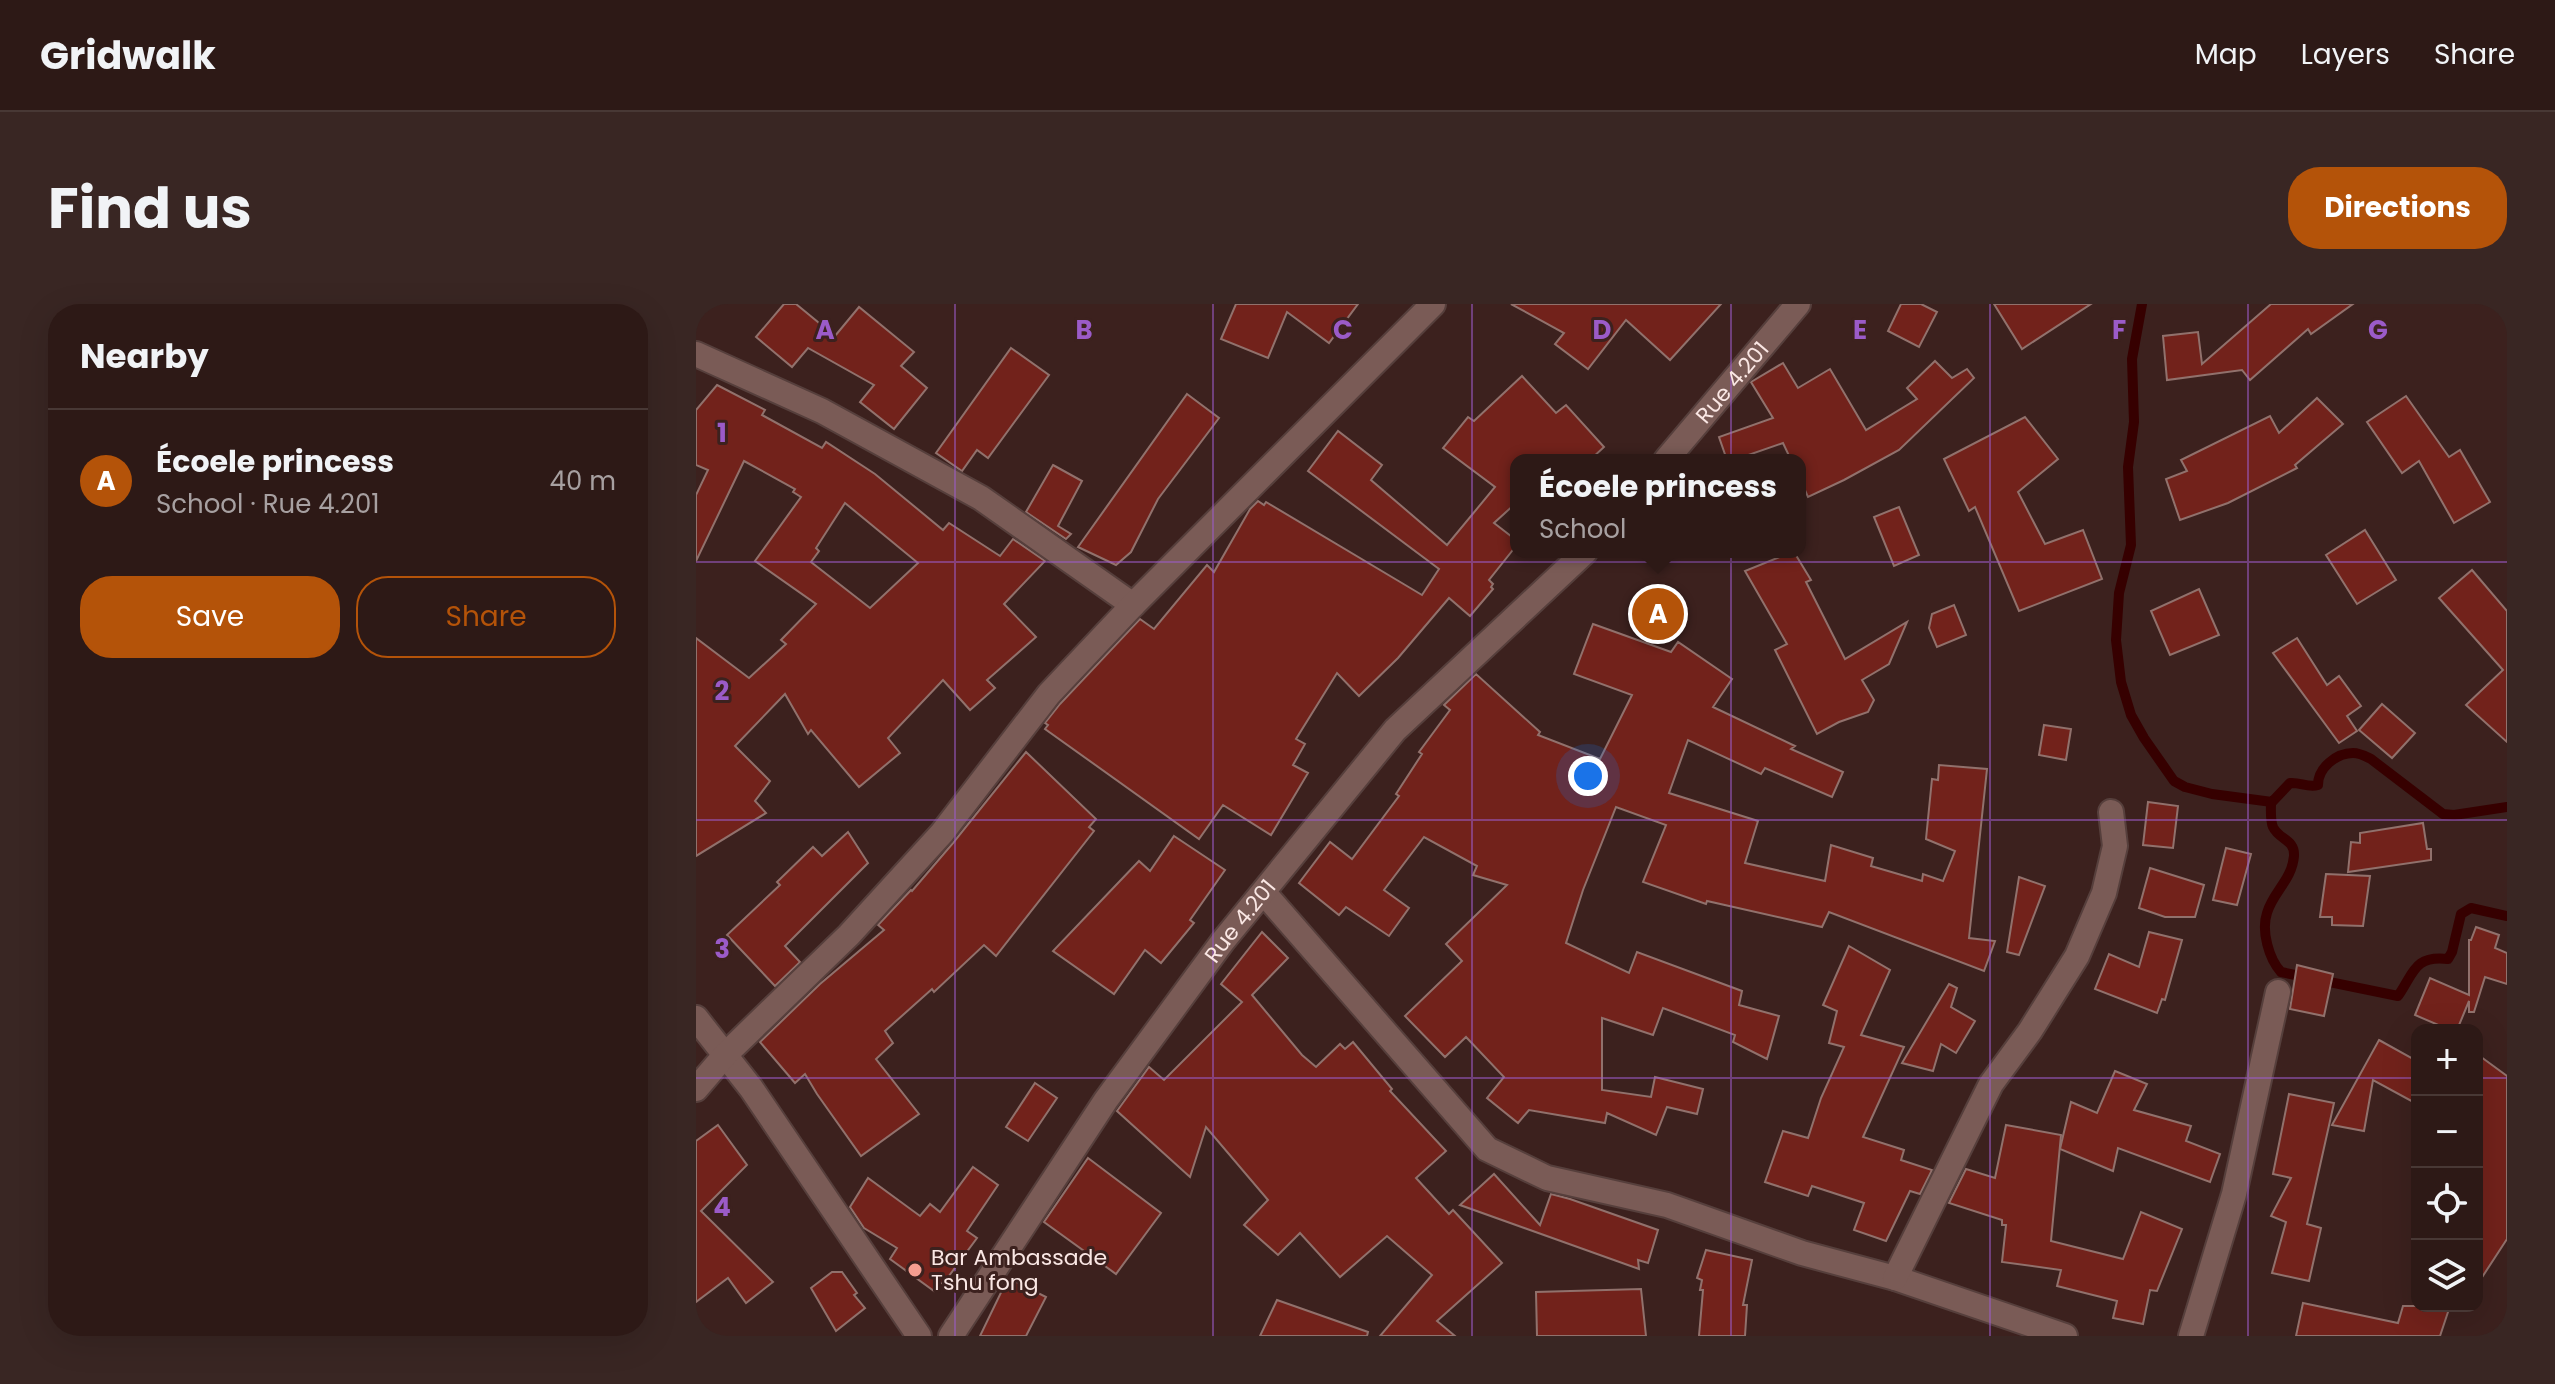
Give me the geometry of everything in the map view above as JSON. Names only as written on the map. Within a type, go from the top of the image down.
[{"type":"street","points":[[696,1089],[726,1054],[849,935],[942,833],[1049,694],[1133,605],[1433,304]]},
{"type":"street","name":"Rue 4.201","points":[[1671,454],[1798,304]]},
{"type":"street","points":[[696,354],[822,411],[981,498],[1133,605]]},
{"type":"street","name":"Rue 4.201","points":[[951,1336],[1106,1100],[1223,941],[1395,730],[1579,558]]},
{"type":"street","points":[[1895,1278],[1991,1084],[2030,1031],[2077,956],[2104,893],[2115,846],[2111,812]]},
{"type":"street","points":[[1264,893],[1487,1149],[1547,1178],[1667,1205],[1802,1253],[1895,1278],[2065,1336]]},
{"type":"street","points":[[2191,1336],[2234,1194],[2278,992]]},
{"type":"street","points":[[696,1018],[726,1054],[919,1336]]},
{"type":"building","points":[[784,304],[796,304],[835,336],[859,307],[914,352],[901,366],[927,388],[894,429],[860,402],[874,385],[808,348],[792,367],[756,337]]},
{"type":"building","points":[[1236,304],[1358,304],[1329,343],[1287,312],[1268,358],[1221,339]]},
{"type":"building","points":[[1511,304],[1721,304],[1670,360],[1626,320],[1588,369],[1555,344],[1564,333]]},
{"type":"building","points":[[1901,304],[1921,304],[1937,312],[1919,347],[1888,331]]},
{"type":"building","points":[[1994,304],[2091,304],[2022,349]]},
{"type":"building","points":[[2271,304],[2353,304],[2311,334],[2308,329],[2250,380],[2242,370],[2167,380],[2163,336],[2198,332],[2202,364]]},
{"type":"building","points":[[1011,348],[1049,375],[988,458],[977,450],[962,471],[936,453]]},
{"type":"building","points":[[1935,361],[1952,378],[1967,369],[1974,378],[1899,450],[1808,497],[1806,454],[1788,454],[1783,443],[1751,454],[1725,454],[1719,437],[1773,418],[1751,382],[1783,363],[1798,388],[1830,369],[1866,430],[1917,399],[1907,388]]},
{"type":"building","points":[[1522,376],[1556,413],[1566,405],[1604,447],[1596,454],[1510,454],[1510,508],[1494,523],[1510,535],[1510,554],[1489,580],[1493,589],[1470,616],[1449,598],[1398,658],[1359,696],[1337,673],[1296,739],[1305,744],[1293,765],[1308,773],[1271,835],[1223,805],[1199,839],[1045,729],[1048,725],[1045,723],[1060,704],[1140,619],[1154,629],[1207,565],[1214,572],[1250,509],[1258,501],[1264,505],[1266,502],[1422,595],[1439,569],[1308,471],[1338,431],[1382,465],[1371,480],[1447,545],[1495,487],[1443,448],[1468,417],[1474,421]]},
{"type":"building","points":[[717,385],[765,410],[762,415],[822,448],[826,442],[875,474],[943,530],[949,523],[1000,556],[1013,539],[1045,561],[1004,604],[1036,637],[987,680],[995,688],[970,710],[943,680],[888,738],[900,753],[859,787],[811,730],[808,734],[785,694],[735,746],[770,781],[755,801],[766,813],[696,856],[696,638],[749,678],[786,644],[781,640],[816,604],[755,561],[801,497],[793,492],[795,489],[744,461],[696,561],[696,495],[708,470],[696,465],[696,410]],"holes":[[[845,503],[918,563],[870,608],[811,562],[819,551],[816,548]]]},
{"type":"building","points":[[1187,394],[1219,418],[1158,499],[1131,552],[1116,565],[1078,547]]},
{"type":"building","points":[[2406,396],[2449,457],[2460,450],[2490,502],[2454,523],[2419,461],[2402,473],[2367,422]]},
{"type":"building","points":[[2317,398],[2343,424],[2295,465],[2297,468],[2228,503],[2180,520],[2166,479],[2187,471],[2181,460],[2270,416],[2279,433]]},
{"type":"building","points":[[2025,417],[2058,459],[2018,492],[2045,544],[2083,530],[2102,579],[2019,611],[1975,507],[1969,511],[1944,459]]},
{"type":"building","points":[[1053,465],[1082,481],[1058,526],[1071,534],[1066,539],[1026,512]]},
{"type":"building","points":[[1899,507],[1919,555],[1894,566],[1874,517]]},
{"type":"building","points":[[2365,530],[2396,580],[2357,604],[2326,555]]},
{"type":"building","points":[[1777,558],[1798,558],[1811,580],[1806,582],[1845,659],[1907,622],[1889,664],[1862,680],[1874,700],[1868,712],[1817,734],[1775,650],[1787,644],[1745,571]]},
{"type":"building","points":[[2472,570],[2507,611],[2507,742],[2466,705],[2503,670],[2439,598]]},
{"type":"building","points":[[2199,589],[2219,635],[2170,655],[2151,611]]},
{"type":"building","points":[[1954,605],[1966,635],[1937,647],[1929,628],[1932,614]]},
{"type":"building","points":[[1593,624],[1671,652],[1678,642],[1732,679],[1713,707],[1795,746],[1791,749],[1843,772],[1832,797],[1765,768],[1761,774],[1688,740],[1669,793],[1758,821],[1745,863],[1825,881],[1831,845],[1873,858],[1871,866],[1922,881],[1923,874],[1943,881],[1955,851],[1926,839],[1932,779],[1938,780],[1939,765],[1987,769],[1969,938],[1995,941],[1984,971],[1829,912],[1822,927],[1707,901],[1706,904],[1643,882],[1666,825],[1616,807],[1566,943],[1629,973],[1637,952],[1742,991],[1739,1005],[1779,1016],[1767,1059],[1733,1042],[1735,1035],[1663,1008],[1653,1035],[1602,1018],[1602,1090],[1651,1097],[1655,1077],[1703,1089],[1697,1114],[1667,1107],[1656,1135],[1607,1113],[1605,1123],[1529,1110],[1518,1123],[1487,1098],[1504,1077],[1466,1037],[1445,1057],[1405,1016],[1462,961],[1446,944],[1507,885],[1473,875],[1477,866],[1424,837],[1384,890],[1409,908],[1389,936],[1346,907],[1339,915],[1299,883],[1330,842],[1352,859],[1399,796],[1396,794],[1422,754],[1419,752],[1450,710],[1444,705],[1476,674],[1540,732],[1538,735],[1600,759],[1632,695],[1574,674]]},
{"type":"building","points":[[2297,638],[2327,685],[2339,676],[2361,706],[2347,716],[2357,731],[2339,743],[2273,653]]},
{"type":"building","points":[[2382,704],[2415,733],[2392,758],[2359,730]]},
{"type":"building","points":[[2044,725],[2071,729],[2066,760],[2039,755]]},
{"type":"building","points":[[1026,752],[1096,819],[1089,827],[1094,831],[996,956],[984,945],[934,992],[932,989],[885,1031],[893,1043],[876,1059],[919,1114],[861,1156],[805,1074],[795,1083],[760,1042],[820,984],[884,930],[878,925],[912,891]]},
{"type":"building","points":[[2148,802],[2178,806],[2173,848],[2143,845]]},
{"type":"building","points":[[2423,823],[2431,860],[2348,872],[2351,842],[2360,843],[2360,833]]},
{"type":"building","points":[[848,832],[868,863],[785,946],[800,962],[775,986],[727,935],[780,885],[777,882],[813,847],[822,856]]},
{"type":"building","points":[[1174,836],[1225,870],[1190,920],[1194,923],[1161,963],[1145,950],[1114,994],[1053,951],[1139,861],[1150,871]]},
{"type":"building","points":[[2226,848],[2251,854],[2237,905],[2213,900]]},
{"type":"building","points":[[2150,868],[2204,885],[2195,917],[2165,917],[2139,908]]},
{"type":"building","points":[[2326,874],[2370,876],[2363,926],[2332,925],[2332,917],[2320,917]]},
{"type":"building","points":[[2019,877],[2045,886],[2019,955],[2007,952]]},
{"type":"building","points":[[2476,927],[2499,935],[2495,948],[2507,953],[2507,984],[2485,977],[2474,1012],[2469,1012],[2469,1001],[2459,1024],[2436,1024],[2415,1015],[2430,978],[2469,995],[2471,940]]},
{"type":"building","points":[[1262,932],[1288,958],[1252,995],[1302,1055],[1316,1067],[1340,1044],[1345,1049],[1353,1042],[1392,1089],[1390,1091],[1446,1151],[1416,1178],[1449,1214],[1453,1210],[1502,1263],[1437,1321],[1455,1336],[1380,1336],[1432,1275],[1387,1236],[1340,1277],[1300,1233],[1278,1255],[1244,1225],[1268,1200],[1206,1127],[1190,1177],[1117,1111],[1149,1067],[1164,1080],[1242,1002],[1221,984]]},
{"type":"building","points":[[2149,932],[2182,940],[2165,1000],[2162,999],[2157,1013],[2095,989],[2109,954],[2139,967]]},
{"type":"building","points":[[1849,946],[1890,970],[1861,1035],[1904,1047],[1863,1137],[1904,1150],[1901,1160],[1932,1170],[1920,1194],[1910,1191],[1886,1241],[1854,1230],[1864,1203],[1812,1186],[1808,1196],[1765,1182],[1783,1131],[1808,1138],[1821,1098],[1844,1047],[1829,1043],[1837,1011],[1823,1005]]},
{"type":"building","points":[[2297,965],[2333,974],[2324,1016],[2290,1009]]},
{"type":"building","points":[[1949,984],[1957,988],[1951,1007],[1975,1021],[1956,1053],[1941,1044],[1933,1071],[1902,1063]]},
{"type":"building","points":[[2379,1040],[2411,1058],[2411,1101],[2373,1080],[2364,1131],[2332,1125]]},
{"type":"building","points":[[2483,1058],[2507,1076],[2507,1239],[2483,1276]]},
{"type":"building","points":[[2115,1071],[2147,1084],[2134,1110],[2191,1126],[2186,1141],[2220,1154],[2210,1182],[2118,1148],[2113,1171],[2060,1149],[2071,1102],[2097,1113]]},
{"type":"building","points":[[1035,1083],[1057,1098],[1028,1141],[1006,1127]]},
{"type":"building","points":[[2289,1094],[2334,1103],[2307,1224],[2321,1228],[2309,1281],[2272,1273],[2286,1222],[2271,1216],[2291,1178],[2273,1174]]},
{"type":"building","points":[[718,1125],[747,1165],[701,1211],[773,1282],[746,1303],[728,1278],[696,1302],[696,1141]]},
{"type":"building","points":[[2006,1125],[2061,1135],[2051,1241],[2123,1259],[2141,1212],[2182,1229],[2157,1291],[2150,1290],[2143,1324],[2113,1318],[2117,1301],[2057,1286],[2061,1270],[2002,1262],[2006,1225],[2002,1225],[2002,1220],[1949,1203],[1966,1169],[1995,1178]]},
{"type":"building","points":[[1088,1158],[1161,1213],[1116,1274],[1044,1222]]},
{"type":"building","points":[[973,1167],[998,1185],[967,1231],[977,1238],[943,1284],[940,1282],[934,1291],[890,1259],[897,1248],[864,1228],[850,1207],[868,1178],[920,1216],[930,1204],[940,1212]]},
{"type":"building","points":[[1494,1174],[1540,1225],[1551,1194],[1658,1230],[1648,1263],[1638,1260],[1639,1269],[1460,1205]]},
{"type":"building","points":[[1706,1250],[1752,1260],[1743,1305],[1747,1305],[1745,1336],[1699,1336],[1703,1290],[1700,1290],[1702,1280],[1697,1278]]},
{"type":"building","points":[[832,1272],[842,1272],[865,1308],[836,1331],[811,1288]]},
{"type":"building","points":[[1008,1278],[1046,1297],[1026,1336],[980,1336]]},
{"type":"building","points":[[1641,1289],[1646,1336],[1537,1336],[1536,1292]]},
{"type":"building","points":[[1277,1300],[1368,1332],[1367,1336],[1260,1336]]},
{"type":"building","points":[[2303,1303],[2398,1323],[2403,1306],[2411,1306],[2411,1312],[2448,1312],[2440,1336],[2296,1336]]},
{"type":"waterway","points":[[2142,304],[2132,359],[2134,422],[2128,467],[2131,545],[2119,593],[2116,640],[2121,682],[2131,715],[2174,781],[2212,794],[2272,802],[2290,783],[2318,785],[2321,773],[2329,763],[2340,756],[2356,753],[2371,759],[2443,814],[2507,807]]},
{"type":"waterway","points":[[2271,802],[2273,827],[2294,850],[2290,872],[2265,920],[2267,944],[2281,972],[2398,996],[2421,963],[2437,958],[2448,959],[2461,914],[2471,908],[2507,916]]},
{"type":"place","name":"Écoele princess","points":[[1658,614]]},
{"type":"place","name":"Bar Ambassade Tshu fong","points":[[915,1270]]}]
